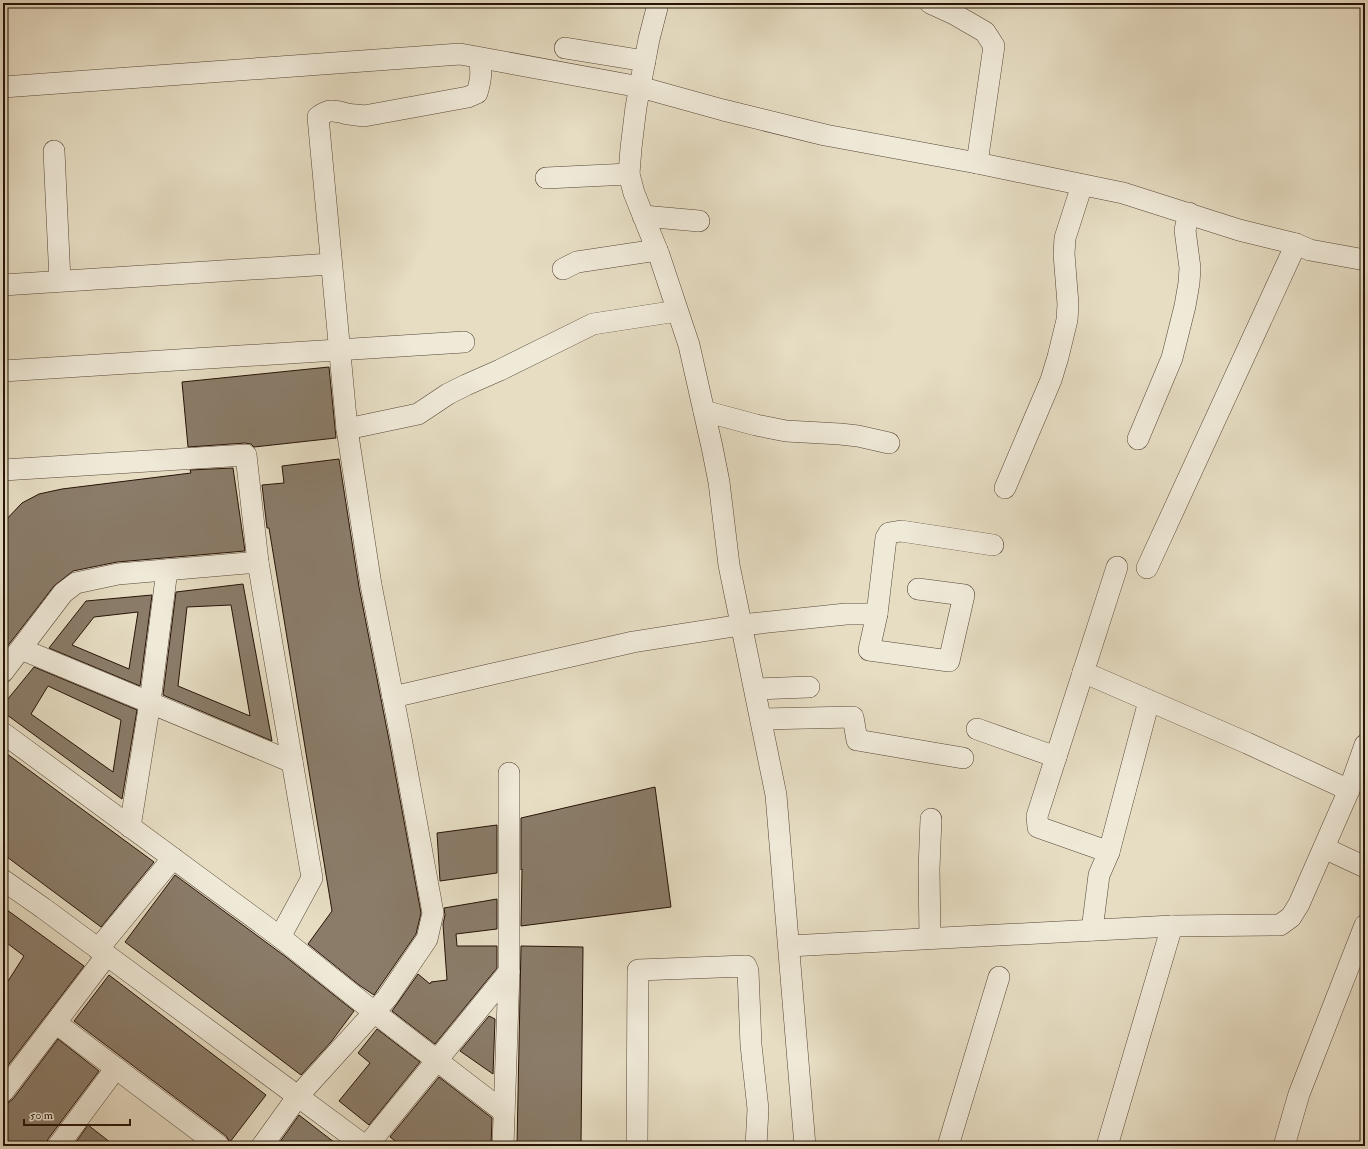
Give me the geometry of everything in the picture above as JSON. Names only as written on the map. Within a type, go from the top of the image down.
[{"type":"street","points":[[656,3],[657,8],[648,39],[640,87],[631,148],[629,174],[634,194],[657,250],[689,345],[719,482],[729,565],[776,795],[805,1146]]},
{"type":"street","points":[[930,3],[954,14],[985,32],[994,46],[977,163]]},
{"type":"street","points":[[565,48],[645,61]]},
{"type":"street","points":[[3,87],[460,54],[640,87],[723,110],[824,135],[977,163],[1123,193],[1239,230],[1296,244],[1310,250],[1365,260]]},
{"type":"street","points":[[262,1146],[298,1096],[387,998],[427,939],[432,913],[371,585],[347,429],[318,117],[323,113],[336,110],[347,114],[364,116],[468,97],[476,93],[481,80],[482,70],[479,58]]},
{"type":"street","points":[[54,151],[60,281]]},
{"type":"street","points":[[546,178],[629,174]]},
{"type":"street","points":[[1005,488],[1051,380],[1058,357],[1067,320],[1068,304],[1064,254],[1065,238],[1082,185]]},
{"type":"street","points":[[1138,439],[1172,358],[1185,306],[1190,268],[1185,230],[1189,213]]},
{"type":"street","points":[[643,216],[700,221]]},
{"type":"street","points":[[1147,568],[1296,244]]},
{"type":"street","points":[[563,269],[577,262],[657,250]]},
{"type":"street","points":[[3,285],[331,264]]},
{"type":"street","points":[[347,429],[418,414],[448,394],[592,324],[677,311]]},
{"type":"street","points":[[3,371],[464,342]]},
{"type":"street","points":[[704,411],[756,425],[786,431],[840,434],[889,442]]},
{"type":"street","points":[[3,470],[246,455],[258,562],[312,878],[280,937]]},
{"type":"street","points":[[918,589],[964,596],[949,661],[869,650],[876,614],[886,538],[890,533],[901,531],[993,545]]},
{"type":"street","points":[[3,672],[63,594],[76,582],[118,574],[258,562]]},
{"type":"street","points":[[1109,852],[1038,826],[1037,816],[1117,567]]},
{"type":"street","points":[[130,827],[150,702],[167,570]]},
{"type":"street","points":[[393,697],[633,642],[742,625],[846,614],[876,614]]},
{"type":"street","points":[[21,649],[292,762]]},
{"type":"street","points":[[1083,672],[1149,702],[1247,743],[1349,790]]},
{"type":"street","points":[[755,689],[809,687]]},
{"type":"street","points":[[1092,930],[1099,875],[1109,852],[1149,702]]},
{"type":"street","points":[[761,719],[853,717],[857,740],[963,758]]},
{"type":"street","points":[[977,729],[1056,757]]},
{"type":"street","points":[[3,733],[280,937],[374,1012],[504,1112]]},
{"type":"street","points":[[789,946],[1172,926],[1280,925],[1291,917],[1299,904],[1349,790],[1365,745]]},
{"type":"street","points":[[503,1146],[509,972],[509,773]]},
{"type":"street","points":[[930,938],[929,869],[931,819]]},
{"type":"street","points":[[1324,848],[1365,867]]},
{"type":"street","points":[[3,1092],[56,1023],[103,952],[173,858]]},
{"type":"street","points":[[3,880],[366,1146],[509,972]]},
{"type":"street","points":[[1284,1146],[1299,1094],[1365,925]]},
{"type":"street","points":[[1106,1146],[1172,926]]},
{"type":"street","points":[[637,1146],[638,970],[746,966],[748,971],[751,1045],[758,1109],[756,1146]]},
{"type":"street","points":[[948,1146],[999,977]]},
{"type":"street","points":[[56,1023],[219,1146]]},
{"type":"street","points":[[58,1146],[116,1068]]},
{"type":"building","points":[[329,367],[336,438],[254,447],[251,444],[245,443],[188,447],[182,382]]},
{"type":"building","points":[[339,459],[359,587],[421,913],[416,934],[374,995],[359,985],[308,944],[332,911],[269,528],[267,528],[262,485],[284,483],[282,466]]},
{"type":"building","points":[[233,468],[245,551],[117,562],[73,571],[54,586],[3,652],[3,523],[22,503],[39,494],[62,489],[191,473],[190,470]]},
{"type":"building","points":[[243,584],[272,741],[163,695],[176,592]],"holes":[[[231,605],[250,716],[178,686],[187,607]]]},
{"type":"building","points":[[152,595],[140,686],[49,648],[86,601]],"holes":[[[138,612],[129,669],[72,645],[94,617]]]},
{"type":"building","points":[[34,667],[137,710],[122,799],[3,712],[3,705]],"holes":[[[48,686],[121,720],[113,772],[31,714]]]},
{"type":"building","points":[[3,751],[154,862],[101,927],[3,854]]},
{"type":"building","points":[[655,787],[671,907],[521,926],[521,818]]},
{"type":"building","points":[[497,825],[497,873],[440,881],[437,833]]},
{"type":"building","points":[[175,875],[286,957],[354,1011],[331,1042],[301,1075],[125,942]]},
{"type":"building","points":[[497,899],[497,929],[456,934],[457,946],[497,946],[497,968],[435,1044],[392,1011],[418,974],[430,984],[431,982],[447,980],[443,924],[445,915],[444,908]]},
{"type":"building","points":[[3,907],[84,966],[3,1072],[3,989],[24,956],[3,940]]},
{"type":"building","points":[[521,946],[583,947],[581,1145],[517,1145]]},
{"type":"building","points":[[109,975],[266,1095],[230,1142],[226,1136],[74,1021]]},
{"type":"building","points":[[489,1016],[495,1019],[493,1074],[460,1051]]},
{"type":"building","points":[[377,1029],[420,1062],[369,1125],[339,1101],[370,1063],[358,1053]]},
{"type":"building","points":[[58,1039],[99,1071],[48,1139],[46,1146],[3,1146],[3,1104],[8,1103],[13,1099]]},
{"type":"building","points":[[439,1077],[492,1118],[491,1146],[402,1146],[390,1137]]},
{"type":"building","points":[[299,1115],[339,1146],[277,1146]]},
{"type":"building","points":[[88,1125],[115,1146],[74,1146]]}]
